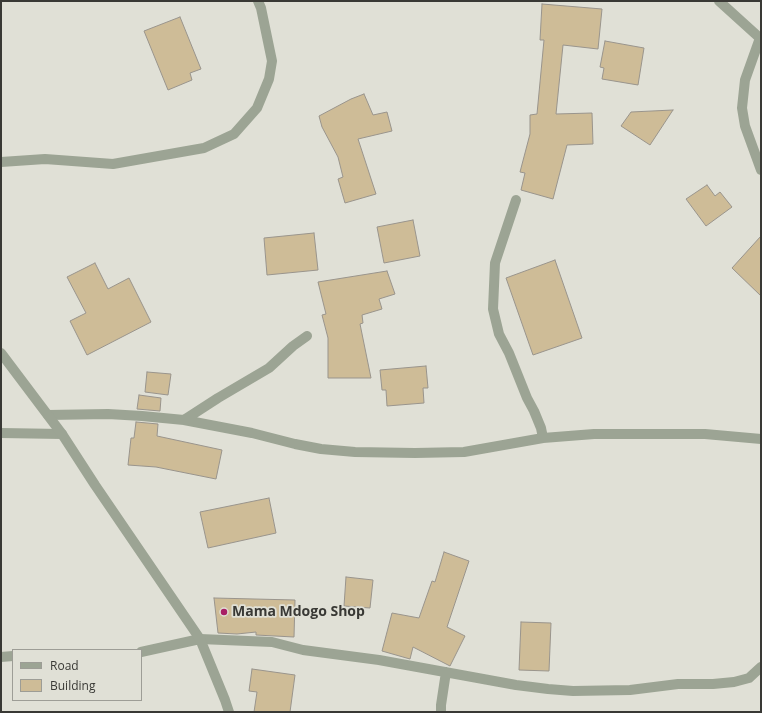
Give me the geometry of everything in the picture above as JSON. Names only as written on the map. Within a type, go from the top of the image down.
[{"type":"street","points":[[1,162],[46,159],[113,164],[204,148],[234,134],[257,108],[269,79],[272,61],[261,8],[258,1]]},
{"type":"street","points":[[719,1],[760,39],[745,80],[742,108],[745,126],[761,170]]},
{"type":"street","points":[[516,200],[495,263],[493,309],[499,334],[509,353],[527,398],[534,411],[541,428],[543,438]]},
{"type":"street","points":[[184,420],[269,368],[293,346],[307,336]]},
{"type":"street","points":[[1,353],[62,434],[200,639],[229,712]]},
{"type":"street","points":[[48,415],[115,415],[184,420],[252,433],[295,444],[355,452],[464,452],[543,438],[594,434],[705,434],[761,439]]},
{"type":"street","points":[[1,433],[62,434]]},
{"type":"street","points":[[142,652],[200,639],[272,642],[303,650],[361,657],[532,687],[573,691],[630,690],[678,684],[713,684],[734,682],[749,678],[761,667]]},
{"type":"street","points":[[1,657],[12,656]]},
{"type":"street","points":[[441,712],[446,672]]},
{"type":"building","points":[[542,4],[602,9],[598,49],[563,45],[556,114],[592,113],[593,144],[567,145],[553,199],[521,190],[525,173],[520,172],[530,134],[530,115],[537,114],[544,40],[540,40]]},
{"type":"building","points":[[180,17],[201,69],[190,73],[192,80],[168,90],[144,31]]},
{"type":"building","points":[[605,41],[644,48],[638,85],[602,79],[604,68],[600,67]]},
{"type":"building","points":[[364,94],[373,115],[387,112],[392,131],[358,139],[376,194],[345,203],[338,179],[343,177],[338,157],[322,127],[319,116],[351,99]]},
{"type":"building","points":[[673,110],[650,145],[621,126],[631,112]]},
{"type":"building","points":[[707,185],[715,196],[720,192],[732,207],[706,226],[686,199]]},
{"type":"building","points":[[413,220],[420,256],[384,263],[377,227]]},
{"type":"building","points":[[314,233],[318,270],[267,275],[264,238]]},
{"type":"building","points":[[761,236],[761,296],[732,268]]},
{"type":"building","points":[[555,260],[582,338],[533,355],[506,278]]},
{"type":"building","points":[[95,263],[108,289],[129,278],[151,322],[87,355],[70,321],[86,313],[67,277]]},
{"type":"building","points":[[387,271],[395,294],[379,299],[382,309],[362,315],[363,323],[360,324],[371,378],[328,378],[328,338],[322,315],[326,314],[318,282]]},
{"type":"building","points":[[426,366],[428,388],[423,388],[424,403],[387,406],[386,390],[382,390],[380,370]]},
{"type":"building","points":[[147,372],[171,374],[168,395],[145,392]]},
{"type":"building","points":[[139,395],[161,398],[160,411],[137,409]]},
{"type":"building","points":[[136,422],[158,424],[157,436],[222,450],[216,479],[156,467],[128,465],[131,438],[134,438]]},
{"type":"building","points":[[269,498],[276,533],[208,548],[200,512]]},
{"type":"building","points":[[444,552],[469,561],[447,627],[465,636],[450,666],[413,647],[410,659],[382,651],[392,613],[419,618],[432,581],[435,582]]},
{"type":"building","points":[[346,577],[373,580],[370,608],[344,606]]},
{"type":"building","points":[[214,598],[295,600],[294,637],[256,635],[256,632],[237,634],[218,633]]},
{"type":"building","points":[[521,622],[551,623],[549,671],[519,670]]},
{"type":"building","points":[[252,669],[295,675],[290,712],[254,712],[257,692],[249,691]]},
{"type":"place","name":"Mama Mdogo Shop","points":[[224,612]]}]
